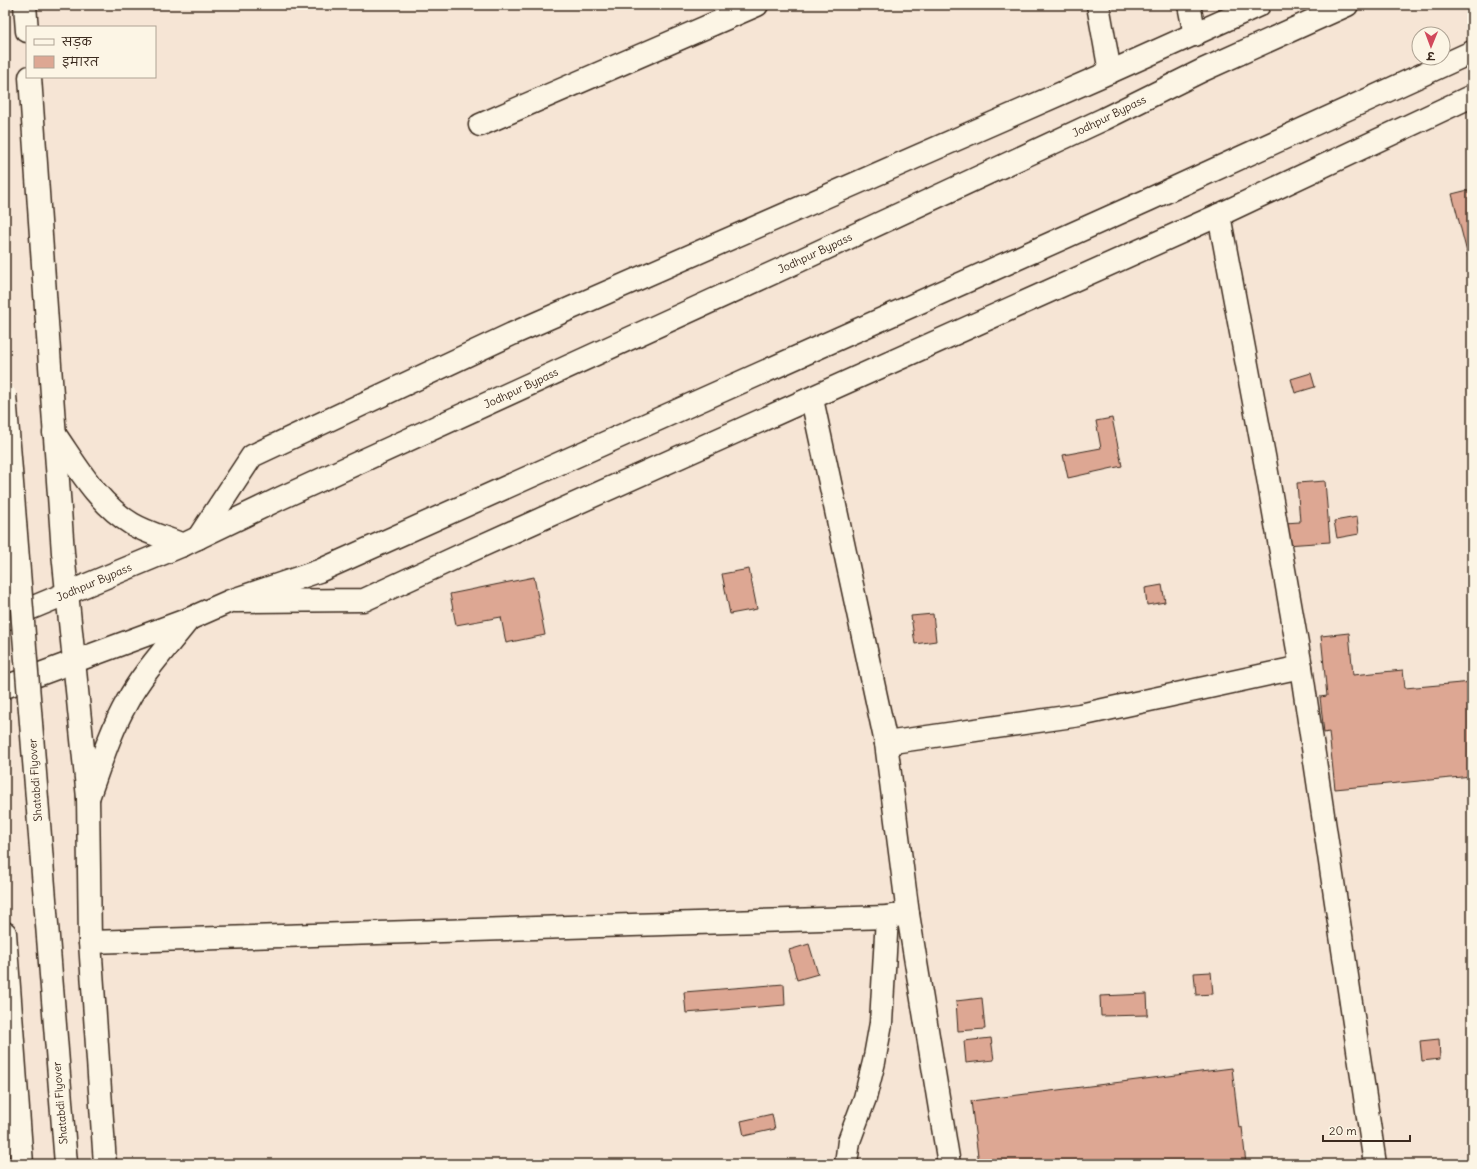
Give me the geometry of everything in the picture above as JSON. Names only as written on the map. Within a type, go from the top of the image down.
[{"type":"main road","points":[[25,5],[27,26]]},
{"type":"main road","points":[[480,125],[756,5]]},
{"type":"main road","points":[[1098,5],[1110,72]]},
{"type":"main road","points":[[1189,5],[1195,35]]},
{"type":"main road","points":[[54,433],[97,495],[112,510],[133,524],[190,541],[252,456],[512,334],[1195,35],[1259,5]]},
{"type":"main road","name":"Jodhpur Bypass","points":[[5,619],[190,541],[795,263],[1096,122],[1203,70],[1347,5]]},
{"type":"main road","points":[[5,687],[189,619],[230,601],[319,570],[1148,200],[1472,52]]},
{"type":"main road","points":[[30,78],[54,433],[67,593],[88,798],[90,942],[105,1164]]},
{"type":"main road","points":[[230,601],[364,600],[1219,215],[1472,96]]},
{"type":"main road","points":[[1219,215],[1265,461],[1301,667],[1375,1164]]},
{"type":"main road","name":"Shatabdi Flyover","points":[[5,395],[66,1164]]},
{"type":"main road","points":[[812,399],[886,743],[898,915],[949,1164]]},
{"type":"main road","points":[[88,798],[116,725],[127,702],[139,682],[189,619]]},
{"type":"main road","points":[[886,743],[1080,715],[1301,667]]},
{"type":"main road","points":[[90,942],[898,915]]},
{"type":"main road","points":[[846,1164],[849,1141],[865,1098],[874,1062],[898,915]]},
{"type":"main road","points":[[5,933],[22,1164]]},
{"type":"building","points":[[1472,189],[1472,272],[1452,194]]},
{"type":"building","points":[[1311,373],[1315,387],[1295,393],[1291,379]]},
{"type":"building","points":[[1112,418],[1122,466],[1068,478],[1063,455],[1101,448],[1096,421]]},
{"type":"building","points":[[1325,481],[1330,542],[1286,545],[1284,523],[1300,522],[1297,483]]},
{"type":"building","points":[[1357,517],[1359,534],[1337,538],[1334,521]]},
{"type":"building","points":[[749,569],[757,609],[730,614],[722,574]]},
{"type":"building","points":[[534,577],[545,635],[506,643],[501,617],[456,625],[450,594]]},
{"type":"building","points":[[1162,585],[1165,602],[1147,605],[1145,588]]},
{"type":"building","points":[[933,614],[936,641],[915,644],[911,616]]},
{"type":"building","points":[[1349,633],[1353,675],[1403,670],[1405,688],[1472,682],[1472,776],[1335,789],[1329,732],[1324,733],[1320,697],[1327,696],[1321,636]]},
{"type":"building","points":[[809,944],[818,974],[797,980],[789,950]]},
{"type":"building","points":[[1211,972],[1213,994],[1196,995],[1194,973]]},
{"type":"building","points":[[784,984],[785,1005],[686,1013],[684,992]]},
{"type":"building","points":[[1147,994],[1148,1015],[1101,1016],[1100,996]]},
{"type":"building","points":[[982,998],[985,1029],[958,1031],[956,1001]]},
{"type":"building","points":[[991,1038],[994,1060],[966,1063],[964,1041]]},
{"type":"building","points":[[1439,1039],[1440,1059],[1422,1061],[1420,1041]]},
{"type":"building","points":[[1232,1068],[1239,1128],[1242,1127],[1246,1164],[979,1164],[971,1101]]},
{"type":"building","points":[[772,1114],[775,1129],[744,1136],[741,1121]]}]
